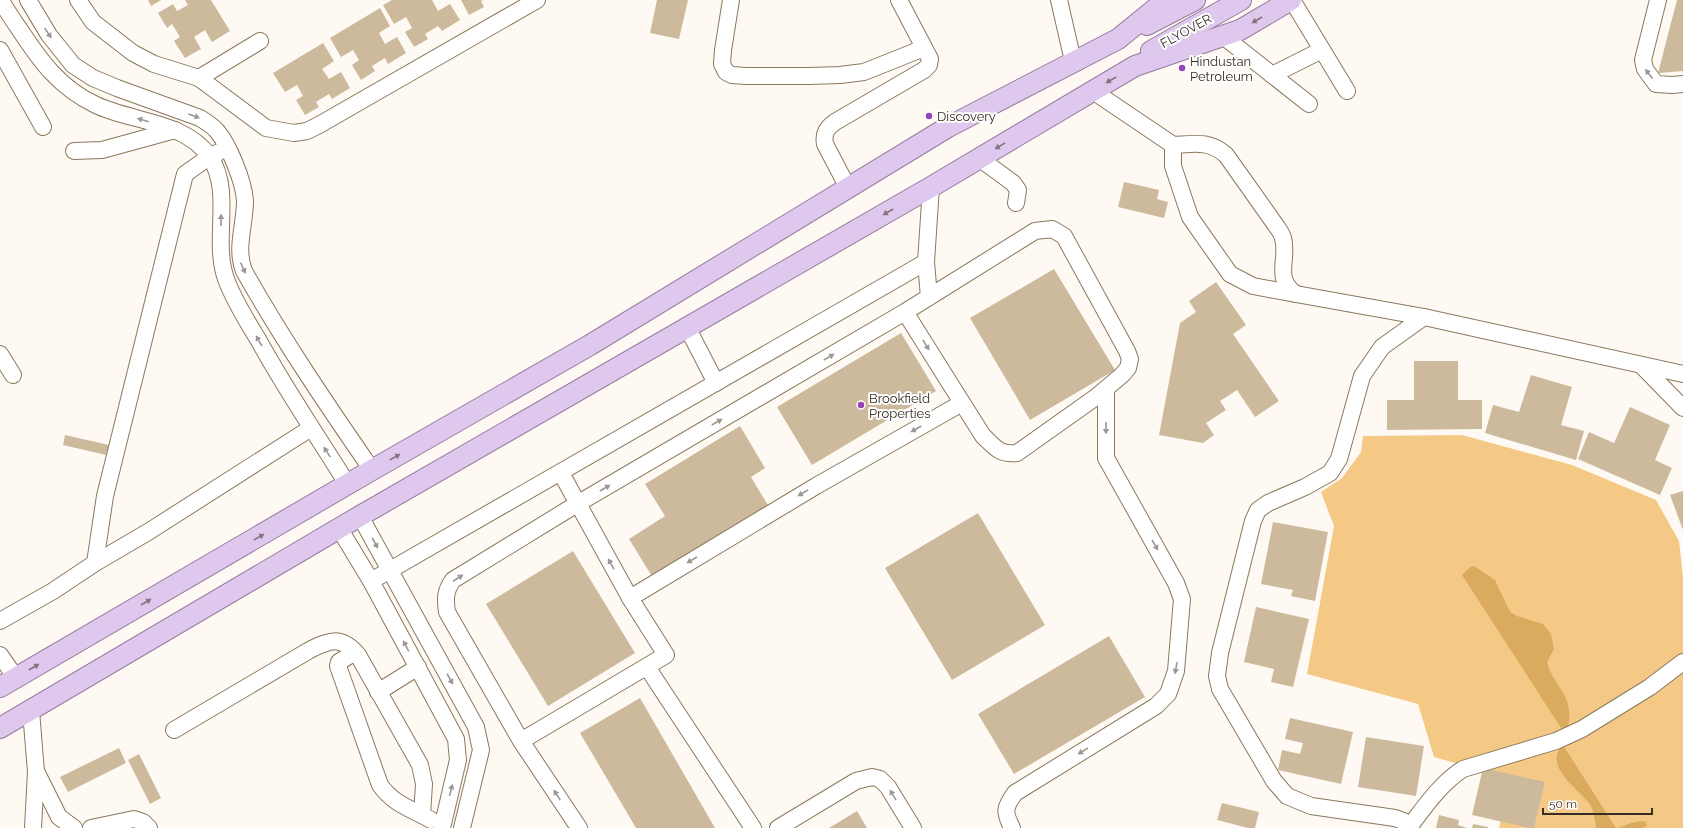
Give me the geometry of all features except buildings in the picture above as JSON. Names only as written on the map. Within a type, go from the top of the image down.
[{"type":"main road","points":[[8,682],[590,345],[948,127],[1118,38],[1166,0]]},
{"type":"main road","name":"FLYOVER","points":[[1118,38],[1175,12],[1195,0]]},
{"type":"main road","name":"FLYOVER","points":[[1135,66],[1149,52],[1241,0]]},
{"type":"main road","points":[[0,728],[339,528],[931,187],[1135,66],[1240,30],[1291,0]]},
{"type":"street","points":[[1,0],[39,59],[58,80],[77,94],[97,105],[176,130],[192,139],[210,157],[218,172],[221,185],[220,250],[226,280],[245,317],[311,428],[348,485]]},
{"type":"street","points":[[28,0],[49,35],[73,65],[93,78],[200,118],[211,125],[218,132],[242,182],[245,202],[240,262],[244,271],[275,325],[319,393],[372,470]]},
{"type":"street","points":[[78,0],[93,22],[133,53],[154,64],[199,78],[266,128],[294,133],[307,131],[537,0]]},
{"type":"street","points":[[731,0],[722,64],[726,72],[732,75],[809,76],[840,75],[864,72],[924,48]]},
{"type":"street","points":[[848,188],[824,144],[823,137],[827,128],[924,70],[929,65],[930,59],[899,0]]},
{"type":"street","points":[[1059,0],[1073,61]]},
{"type":"street","points":[[1291,0],[1347,92]]},
{"type":"street","points":[[1658,0],[1643,60],[1644,69],[1656,84],[1683,84]]},
{"type":"street","points":[[1223,36],[1308,104]]},
{"type":"street","points":[[199,78],[260,41]]},
{"type":"street","points":[[0,50],[43,127]]},
{"type":"street","points":[[1272,76],[1322,50]]},
{"type":"street","points":[[1093,90],[1173,145],[1199,143],[1217,147],[1230,160],[1277,227],[1283,238],[1284,252],[1282,270],[1284,280],[1289,289],[1296,294]]},
{"type":"street","points":[[74,151],[102,150],[176,130]]},
{"type":"street","points":[[1173,145],[1173,166],[1190,217],[1230,274],[1253,286],[1424,317],[1683,374]]},
{"type":"street","points":[[95,563],[105,496],[185,174],[210,157],[227,149]]},
{"type":"street","points":[[979,158],[1013,183],[1018,190],[1016,203]]},
{"type":"street","points":[[929,297],[926,262],[931,187]]},
{"type":"street","points":[[579,828],[521,741],[447,612],[445,601],[446,590],[453,580],[577,504],[905,312],[1035,230],[1052,229],[1064,236],[1127,351],[1130,359],[1128,368],[1096,397],[1017,453],[1007,454],[1000,451],[983,436],[905,312]]},
{"type":"street","points":[[371,581],[926,262]]},
{"type":"street","points":[[1424,317],[1382,347],[1369,364],[1362,376],[1339,460],[1330,473],[1305,487],[1268,503],[1258,510],[1253,521],[1220,653],[1217,676],[1220,689],[1274,781],[1288,796],[1311,806],[1395,818],[1403,821],[1410,827],[1440,788],[1451,777],[1463,769],[1556,741],[1582,729],[1650,687],[1683,662]]},
{"type":"street","points":[[687,327],[716,383]]},
{"type":"street","points":[[0,354],[13,375]]},
{"type":"street","points":[[1641,365],[1683,408]]},
{"type":"street","points":[[1012,828],[1006,817],[1007,804],[1015,793],[1156,706],[1168,694],[1176,671],[1182,599],[1176,583],[1106,458],[1106,389]]},
{"type":"street","points":[[298,406],[319,393]]},
{"type":"street","points":[[630,598],[816,486],[962,403]]},
{"type":"street","points":[[0,620],[54,591],[95,563],[148,532],[311,428]]},
{"type":"street","points":[[521,741],[666,655],[630,598],[561,473]]},
{"type":"street","points":[[360,516],[476,728],[481,750],[462,828]]},
{"type":"street","points":[[339,528],[371,581],[456,739],[458,760],[442,827],[394,801],[386,795],[380,785],[338,666],[339,662],[355,652]]},
{"type":"street","points":[[174,730],[321,644],[342,642],[348,644],[355,652],[420,765],[424,784],[422,815]]},
{"type":"street","points":[[0,655],[8,682]]},
{"type":"street","points":[[647,666],[753,828]]},
{"type":"street","points":[[378,692],[418,667]]},
{"type":"street","points":[[31,711],[36,772],[33,828]]},
{"type":"street","points":[[456,739],[476,728]]},
{"type":"street","points":[[36,772],[59,817],[74,828]]},
{"type":"street","points":[[778,828],[856,781],[872,777],[880,779],[888,787],[913,828]]},
{"type":"street","points":[[91,828],[134,819],[143,822],[149,828]]},
{"type":"shaded area","points":[[1462,435],[1572,465],[1656,500],[1679,541],[1683,578],[1683,828],[1499,828],[1506,802],[1494,774],[1434,757],[1418,704],[1307,674],[1334,526],[1321,492],[1342,478],[1361,452],[1363,436]]},
{"type":"shaded area","points":[[1474,566],[1495,580],[1510,612],[1517,616],[1543,624],[1551,634],[1554,649],[1547,662],[1550,671],[1563,692],[1569,707],[1568,727],[1563,731],[1462,575],[1470,567]]},
{"type":"shaded area","points":[[1563,745],[1616,828],[1596,828],[1590,804],[1559,769],[1557,761],[1558,753]]},
{"type":"shaded area","points":[[1642,821],[1646,822],[1647,826],[1642,828],[1618,828],[1631,823]]},
{"type":"place","name":"Hindustan Petroleum","points":[[1182,68]]},
{"type":"place","name":"Discovery","points":[[929,116]]},
{"type":"place","name":"Brookfield Properties","points":[[861,405]]}]
